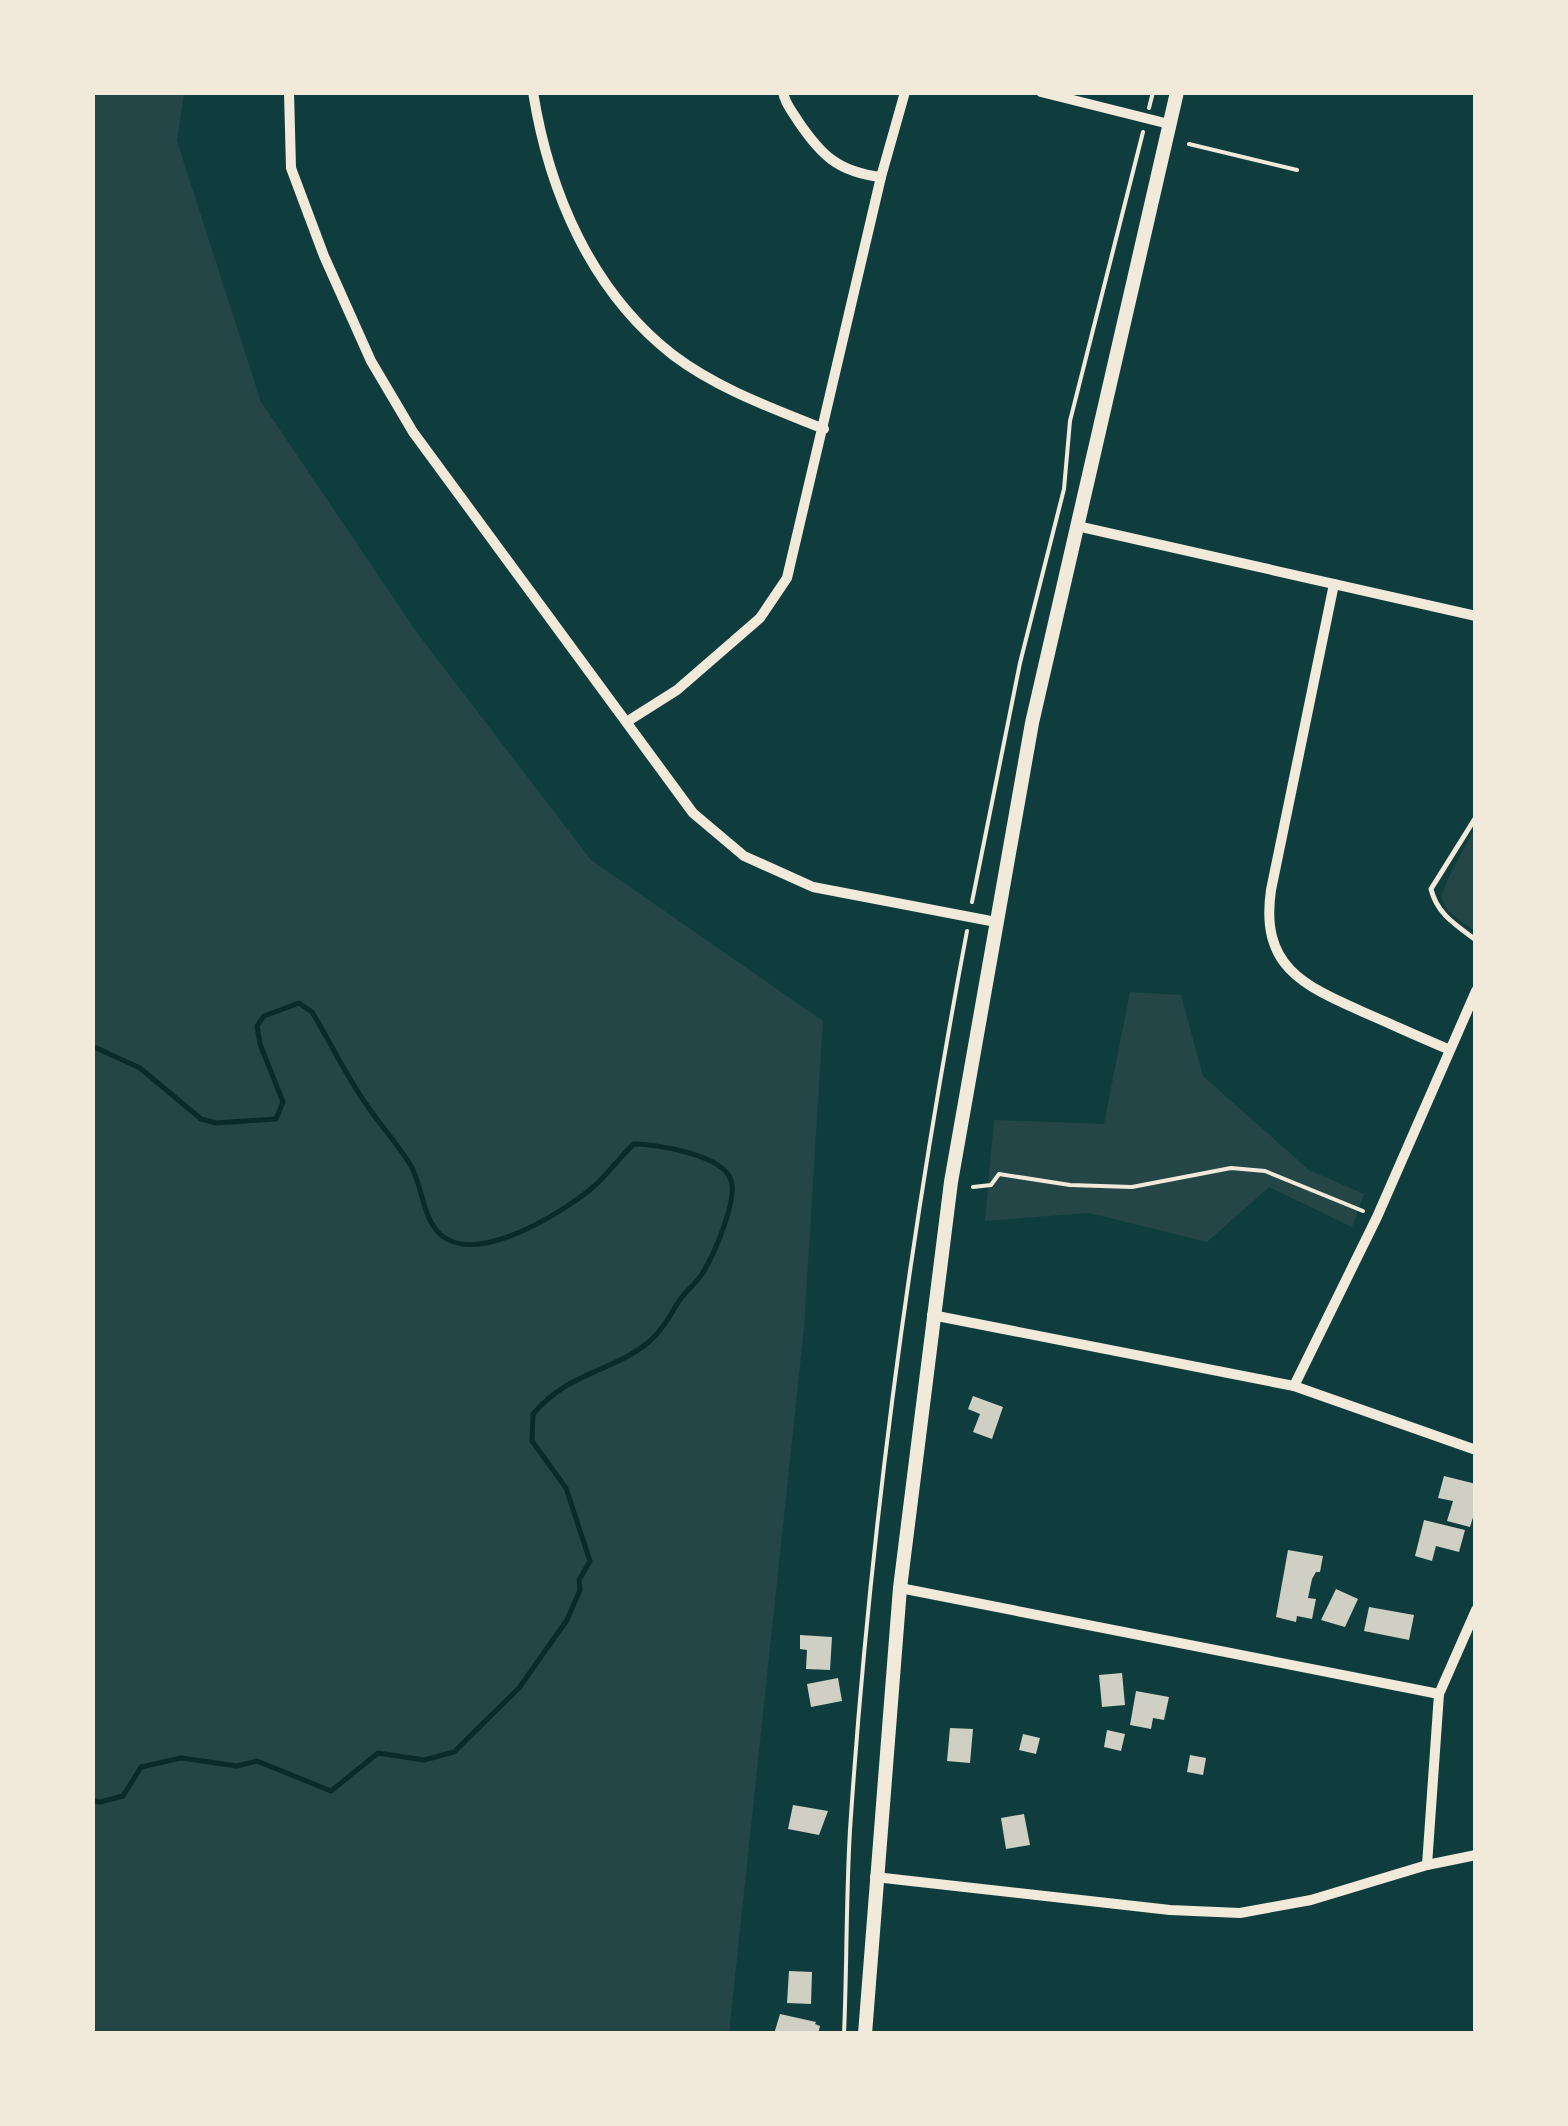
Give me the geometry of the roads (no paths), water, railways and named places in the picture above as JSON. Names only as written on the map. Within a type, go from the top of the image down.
[{"type":"street","points":[[290,92],[291,168],[324,256],[371,361],[413,432],[693,813],[744,856],[813,887],[996,922]]},
{"type":"street","points":[[533,92],[542,145],[567,219],[614,296],[673,355],[737,394],[824,429]]},
{"type":"street","points":[[783,92],[812,141],[830,160],[856,174],[881,177]]},
{"type":"street","points":[[628,720],[676,690],[760,618],[788,578],[881,177],[905,92]]},
{"type":"street","points":[[1041,92],[1169,124]]},
{"type":"street","points":[[865,2034],[900,1588],[951,1182],[1032,723],[1177,92]]},
{"type":"street","points":[[1077,526],[1476,616]]},
{"type":"street","points":[[1334,584],[1271,890],[1268,908],[1273,944],[1284,964],[1310,989],[1448,1050]]},
{"type":"street","points":[[1294,1386],[1377,1217],[1476,991]]},
{"type":"street","points":[[932,1315],[1294,1386],[1476,1450]]},
{"type":"street","points":[[900,1588],[1439,1694]]},
{"type":"street","points":[[1427,1865],[1439,1694],[1476,1610]]},
{"type":"street","points":[[875,1877],[1170,1910],[1240,1913],[1311,1900],[1427,1865],[1476,1855]]},
{"type":"lane","points":[[1476,816],[1432,889],[1435,903],[1447,919],[1476,940]]},
{"type":"waterway","points":[[92,1046],[140,1068],[201,1119],[216,1123],[276,1119],[283,1102],[257,1026],[264,1016],[299,1003],[312,1012],[358,1093],[411,1166],[435,1228],[457,1243],[497,1240],[541,1222],[592,1188],[634,1144],[703,1158],[725,1171],[732,1189],[723,1228],[707,1266],[658,1333],[636,1352],[562,1389],[533,1414],[532,1441],[566,1488],[590,1561],[579,1580],[580,1590],[567,1620],[519,1688],[454,1752],[424,1760],[378,1753],[331,1791],[257,1761],[237,1766],[181,1758],[141,1767],[123,1796],[100,1802],[92,1800]]}]
